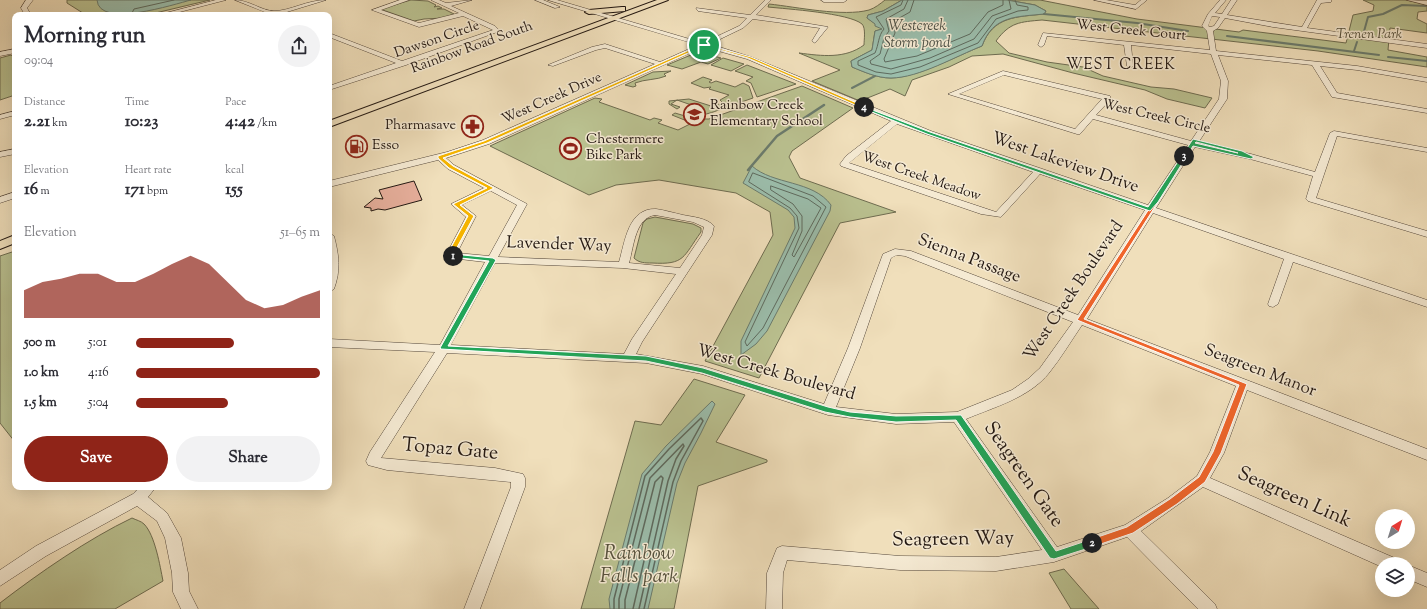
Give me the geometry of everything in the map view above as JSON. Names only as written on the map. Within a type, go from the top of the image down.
[{"type":"main road","points":[[589,12],[624,8],[648,0]]},
{"type":"main road","points":[[575,33],[605,19],[664,0]]},
{"type":"main road","name":"Rainbow Road South","points":[[332,115],[605,19],[624,8]]},
{"type":"main road","points":[[575,33],[606,26],[622,26]]},
{"type":"main road","name":"Rainbow Road South","points":[[332,123],[575,33]]},
{"type":"main road","points":[[0,236],[12,232]]},
{"type":"main road","points":[[0,245],[12,240]]},
{"type":"street","points":[[26,12],[24,8],[26,3],[30,0]]},
{"type":"street","points":[[173,12],[223,0]]},
{"type":"street","points":[[238,0],[270,12]]},
{"type":"street","points":[[282,12],[323,0]]},
{"type":"street","points":[[406,0],[375,10],[419,25],[463,14]]},
{"type":"street","name":"Dawson Circle","points":[[332,87],[404,64],[497,30],[434,0]]},
{"type":"street","name":"Dawson Circle","points":[[446,5],[468,0]]},
{"type":"street","name":"West Lakeview Drive","points":[[538,0],[766,65],[896,121],[1150,210],[1427,304]]},
{"type":"street","name":"West Lakeview Drive","points":[[551,0],[589,12],[622,26],[701,46]]},
{"type":"street","name":"West Creek Drive","points":[[332,183],[440,157],[486,142],[741,27],[768,0]]},
{"type":"street","points":[[824,0],[844,0]]},
{"type":"street","points":[[1097,0],[1136,7],[1144,0]]},
{"type":"street","points":[[1214,0],[1233,2]]},
{"type":"street","points":[[1410,0],[1427,3]]},
{"type":"street","points":[[1222,1],[1211,14],[1427,46]]},
{"type":"street","points":[[1304,28],[1319,1],[1329,1]]},
{"type":"street","points":[[1210,30],[1216,27],[1222,16],[1233,2]]},
{"type":"street","points":[[698,9],[825,27],[815,41]]},
{"type":"street","name":"West Creek Boulevard","points":[[332,343],[629,357],[703,370],[828,410],[873,418],[921,419],[958,417],[1005,399],[1032,382],[1051,362],[1080,320],[1223,99],[1227,88],[1214,52],[1210,30],[1205,26],[1211,14]]},
{"type":"street","name":"West Creek Court","points":[[1041,45],[1045,34],[1357,68],[1427,80]]},
{"type":"street","points":[[332,36],[404,64]]},
{"type":"street","points":[[1127,42],[1130,66]]},
{"type":"street","points":[[551,65],[594,48],[605,46],[661,64]]},
{"type":"street","points":[[0,54],[12,52]]},
{"type":"street","points":[[1315,64],[1335,95],[1427,111]]},
{"type":"street","points":[[1003,73],[1107,98],[1092,116],[1077,132],[952,94],[1003,73]]},
{"type":"street","points":[[0,117],[12,115]]},
{"type":"street","name":"West Creek Circle","points":[[1092,116],[1318,175]]},
{"type":"street","name":"West Creek Meadow","points":[[896,121],[849,158],[844,164],[984,212],[998,215],[1038,171]]},
{"type":"street","points":[[1427,150],[1334,133],[1318,175],[1311,199],[1427,234]]},
{"type":"street","points":[[0,155],[12,152]]},
{"type":"street","points":[[440,157],[451,167],[522,204],[444,348]]},
{"type":"street","name":"Lavender Way","points":[[491,188],[456,204],[471,216],[451,253],[451,256],[493,260],[622,265],[682,271]]},
{"type":"street","points":[[0,200],[12,196]]},
{"type":"street","name":"Lavender Way","points":[[622,265],[638,219],[644,214],[655,212],[696,220],[709,226],[707,235],[636,342],[629,357]]},
{"type":"street","points":[[332,247],[335,258],[335,274],[332,282]]},
{"type":"street","name":"Sienna Passage","points":[[828,410],[854,348],[887,256],[895,252],[907,253],[1080,320]]},
{"type":"street","points":[[1273,304],[1290,257]]},
{"type":"street","name":"Seagreen Manor","points":[[1080,320],[1427,455]]},
{"type":"street","name":"Topaz Gate","points":[[444,348],[373,461],[387,465],[496,474],[518,478],[518,487],[472,609]]},
{"type":"street","name":"Seagreen Way","points":[[774,609],[775,573],[782,553],[908,563],[996,564],[1054,555],[1130,530],[1174,502],[1202,480],[1217,453],[1243,384]]},
{"type":"street","name":"Seagreen Gate","points":[[958,417],[1054,555]]},
{"type":"street","name":"Seagreen Link","points":[[1202,480],[1375,557]]},
{"type":"street","points":[[0,579],[41,551],[143,492],[162,517],[173,538],[180,573],[181,592],[190,609]]},
{"type":"street","points":[[1130,530],[1209,609]]},
{"type":"street","points":[[1415,575],[1427,580]]},
{"type":"green space","points":[[67,0],[210,0],[160,12],[81,12],[67,3]]},
{"type":"green space","points":[[411,0],[428,1],[436,5],[434,7],[438,6],[442,8],[437,9],[444,9],[454,14],[443,18],[414,21],[380,9]]},
{"type":"green space","name":"Trenen Park","points":[[885,0],[902,0],[883,11],[868,15],[867,18],[883,29],[875,31],[872,50],[851,61],[852,67],[886,78],[902,77],[937,65],[982,46],[987,36],[999,23],[1024,16],[1044,14],[1046,11],[1035,5],[1007,0],[1040,0],[1137,19],[1239,32],[1243,30],[1346,43],[1353,15],[1373,11],[1374,5],[1363,0],[1405,0],[1427,4],[1427,11],[1418,12],[1417,19],[1427,24],[1427,33],[1390,28],[1388,50],[1427,57],[1427,67],[1318,51],[1042,20],[1016,24],[1006,30],[996,41],[1009,53],[1047,62],[1083,67],[1103,76],[1151,87],[1174,89],[1212,98],[1205,108],[1167,99],[1145,90],[1073,73],[1003,54],[972,56],[949,67],[912,80],[905,96],[890,89],[860,101],[812,81],[840,70],[799,53],[833,55],[849,53],[864,45],[864,31],[862,24],[855,20],[832,14],[768,7],[769,4],[833,12],[858,12],[869,10]]},
{"type":"green space","points":[[698,52],[721,58],[708,64],[701,62],[682,69],[667,65]]},
{"type":"green space","points":[[12,56],[12,96],[0,100],[0,58]]},
{"type":"green space","points":[[723,58],[744,64],[731,71],[711,65]]},
{"type":"green space","points":[[747,65],[796,84],[757,97],[751,83],[746,81],[753,77],[735,71]]},
{"type":"green space","points":[[671,71],[664,74],[666,76],[635,83],[636,86],[633,87],[625,85],[653,72]]},
{"type":"green space","points":[[703,77],[712,80],[709,82],[711,83],[716,81],[735,87],[743,83],[749,86],[753,98],[727,107],[720,100],[729,95],[709,89],[711,87],[704,88],[691,83]]},
{"type":"green space","points":[[802,86],[853,108],[792,151],[789,157],[800,178],[896,212],[840,223],[759,378],[705,361],[773,235],[770,212],[736,193],[659,180],[616,185],[589,195],[490,146],[595,98],[602,99],[599,102],[650,120],[654,118],[662,120],[658,123],[678,130],[692,123],[672,115],[675,113],[695,119],[709,119]]},
{"type":"green space","points":[[689,99],[711,106],[719,104],[724,108],[714,112],[694,115],[685,111],[697,112],[703,109],[677,100]]},
{"type":"green space","points":[[677,100],[671,104],[680,107],[677,109],[669,104],[669,101]]},
{"type":"green space","points":[[655,217],[693,224],[701,228],[701,232],[686,253],[677,261],[671,263],[647,263],[640,262],[634,258],[643,223],[647,219]]},
{"type":"green space","points":[[12,252],[12,438],[0,423],[0,256]]},
{"type":"green space","name":"Rainbow Falls park","points":[[694,379],[745,395],[716,442],[767,460],[767,462],[698,486],[674,609],[581,609],[635,421],[661,425]]},
{"type":"green space","points":[[132,518],[144,524],[151,535],[163,581],[115,609],[0,609],[0,603],[47,568],[115,526]]},
{"type":"green space","points":[[1064,569],[1099,609],[1071,609],[1049,573]]},
{"type":"water","points":[[97,0],[191,0],[139,12],[108,12],[101,8]]},
{"type":"water","name":"Westcreek Storm pond","points":[[902,0],[1007,0],[1035,5],[1046,11],[1044,14],[1015,17],[999,23],[987,36],[982,46],[925,71],[902,77],[886,78],[852,67],[851,61],[872,50],[875,31],[882,29],[875,26],[875,24],[867,18],[868,15],[883,11]]},
{"type":"water","points":[[752,166],[771,177],[814,191],[831,205],[830,211],[767,331],[756,344],[741,355],[741,341],[795,228],[794,217],[788,210],[743,183]]},
{"type":"water","points":[[712,401],[715,404],[685,463],[677,483],[648,609],[610,609],[609,599],[642,474],[666,446]]},
{"type":"building","points":[[414,181],[422,200],[385,210],[378,209],[371,211],[371,208],[364,207],[375,198],[383,199],[379,190]]},
{"type":"waterway","points":[[1363,35],[1368,17],[1383,14],[1402,5],[1427,6]]},
{"type":"waterway","points":[[1044,14],[1137,23],[1188,31]]},
{"type":"waterway","points":[[1227,36],[1379,55]]},
{"type":"waterway","points":[[1354,51],[1357,42]]},
{"type":"waterway","points":[[1388,57],[1427,61]]},
{"type":"waterway","points":[[852,88],[875,76]]},
{"type":"waterway","points":[[748,170],[777,136],[824,105]]},
{"type":"place","name":"Rainbow Creek Elementary School","points":[[694,114]]},
{"type":"place","name":"Pharmasave","points":[[472,126]]},
{"type":"place","name":"Esso","points":[[357,146]]},
{"type":"place","name":"Chestermere Bike Park","points":[[571,148]]},
{"type":"district","name":"WEST CREEK","points":[[1121,65]]},
{"type":"route","points":[[704,45],[517,129],[466,150],[440,157],[451,167],[491,188],[456,204],[471,216],[451,253],[451,256],[493,260],[444,348],[646,359],[703,370],[828,410],[873,418],[921,419],[958,417],[1054,555],[1130,530],[1174,502],[1202,480],[1217,453],[1243,384],[1080,320],[1150,210],[1155,202],[1192,144],[1238,156],[1251,157],[1240,152],[1195,140],[1190,147],[1155,202],[1150,210],[896,121],[760,62],[704,45]]}]
